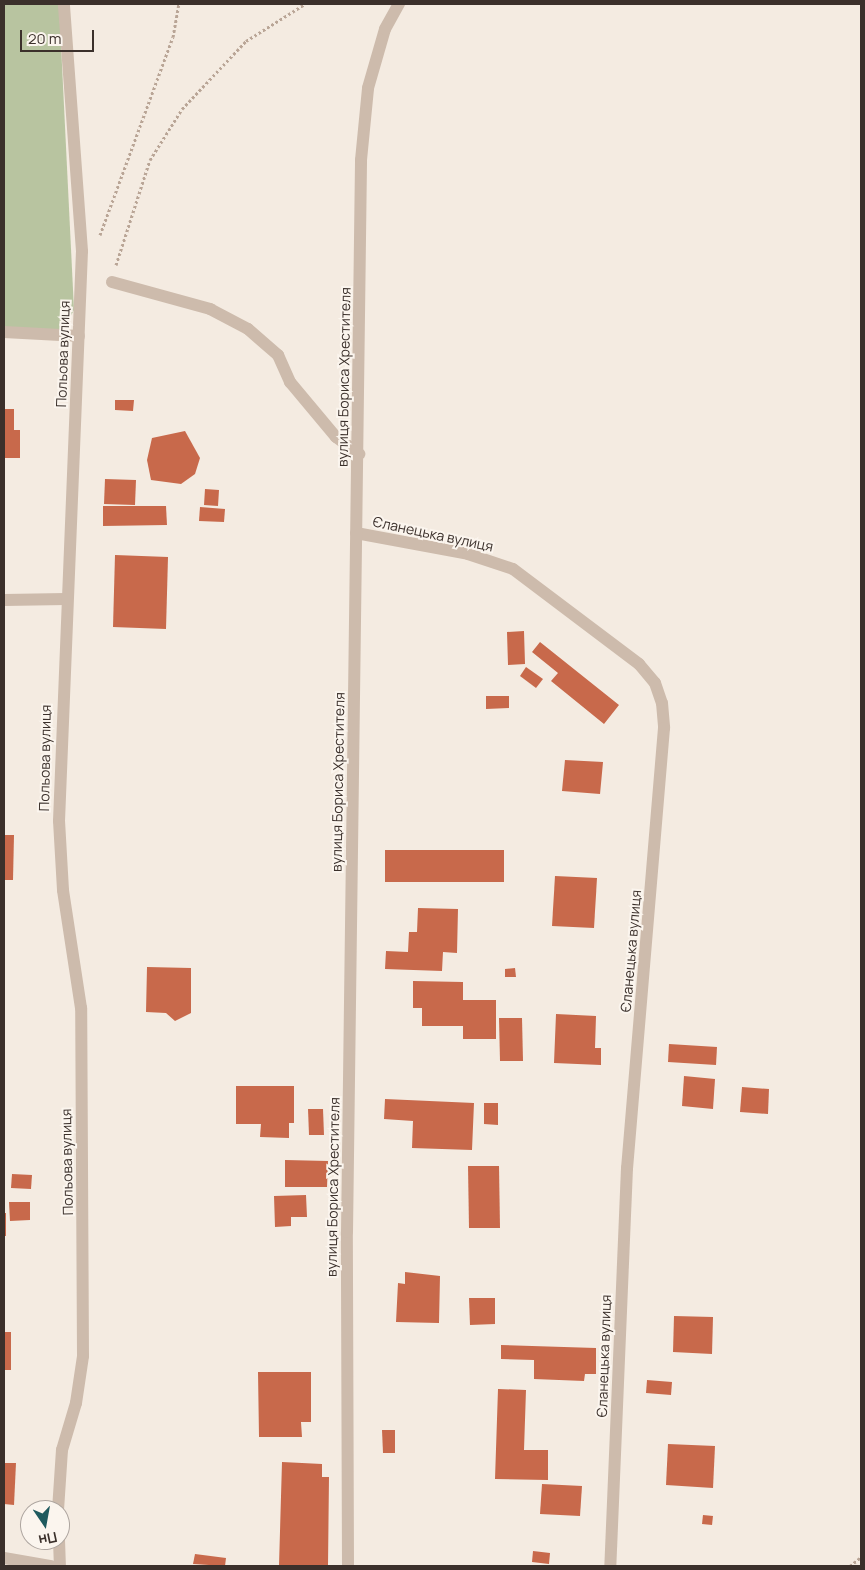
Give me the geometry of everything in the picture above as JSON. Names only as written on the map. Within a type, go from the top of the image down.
[{"type":"street","name":"Польова вулиця","points":[[59,1500],[62,1450],[76,1403],[83,1356],[81,1008],[63,890],[59,821],[66,599],[80,336],[82,251],[64,4]]},
{"type":"street","name":"вулиця Бориса Хрестителя","points":[[348,1566],[356,533],[359,454],[361,160],[368,88],[385,29],[399,4]]},
{"type":"street","points":[[112,282],[210,309],[248,329],[278,355],[290,382],[336,437],[359,454]]},
{"type":"street","points":[[4,332],[80,336]]},
{"type":"street","name":"Єланецька вулиця","points":[[356,533],[468,554],[512,570],[639,664],[654,683],[662,703],[664,736],[627,1168],[610,1566]]},
{"type":"street","points":[[4,600],[66,599]]},
{"type":"street","points":[[59,1550],[60,1566]]},
{"type":"street","points":[[4,1558],[51,1566]]},
{"type":"path","points":[[98,241],[173,37],[179,4]]},
{"type":"path","points":[[112,282],[150,160],[182,109],[246,41],[305,4]]},
{"type":"path","points":[[850,1566],[861,1557]]},
{"type":"green space","points":[[4,4],[59,4],[74,310],[62,331],[4,327]]},
{"type":"building","points":[[115,400],[134,400],[133,411],[115,410]]},
{"type":"building","points":[[4,409],[14,409],[14,430],[20,430],[20,458],[4,458]]},
{"type":"building","points":[[185,431],[200,458],[195,474],[181,484],[151,480],[147,460],[152,438]]},
{"type":"building","points":[[105,479],[136,480],[135,505],[104,504]]},
{"type":"building","points":[[205,489],[219,490],[218,506],[204,505]]},
{"type":"building","points":[[103,506],[166,506],[167,525],[103,526]]},
{"type":"building","points":[[200,507],[225,509],[224,522],[199,521]]},
{"type":"building","points":[[115,555],[168,557],[166,629],[113,627]]},
{"type":"building","points":[[524,631],[525,664],[508,665],[507,632]]},
{"type":"building","points":[[540,642],[619,705],[604,724],[551,681],[558,673],[532,652]]},
{"type":"building","points":[[526,667],[543,679],[536,688],[520,676]]},
{"type":"building","points":[[486,696],[509,696],[509,708],[486,709]]},
{"type":"building","points":[[565,760],[603,762],[600,794],[562,791]]},
{"type":"building","points":[[4,835],[14,835],[13,880],[4,880]]},
{"type":"building","points":[[385,850],[504,850],[504,882],[385,882]]},
{"type":"building","points":[[555,876],[597,878],[594,928],[552,926]]},
{"type":"building","points":[[418,908],[458,909],[457,953],[443,952],[442,971],[385,969],[386,951],[408,952],[409,932],[417,932]]},
{"type":"building","points":[[147,967],[191,968],[191,1013],[175,1021],[166,1013],[146,1012]]},
{"type":"building","points":[[515,968],[516,977],[505,977],[505,969]]},
{"type":"building","points":[[413,981],[463,982],[463,1000],[496,1000],[496,1039],[463,1039],[463,1026],[422,1026],[422,1008],[413,1008]]},
{"type":"building","points":[[556,1014],[596,1016],[595,1048],[601,1048],[601,1065],[554,1063]]},
{"type":"building","points":[[499,1018],[522,1018],[523,1061],[500,1061]]},
{"type":"building","points":[[669,1044],[717,1047],[716,1065],[668,1062]]},
{"type":"building","points":[[684,1076],[715,1079],[713,1109],[682,1106]]},
{"type":"building","points":[[236,1086],[294,1086],[294,1123],[289,1123],[289,1138],[260,1137],[261,1124],[236,1124]]},
{"type":"building","points":[[742,1087],[769,1089],[768,1114],[740,1112]]},
{"type":"building","points":[[385,1099],[474,1103],[472,1150],[412,1148],[413,1121],[384,1119]]},
{"type":"building","points":[[484,1103],[498,1103],[498,1125],[484,1124]]},
{"type":"building","points":[[308,1109],[323,1109],[324,1135],[309,1135]]},
{"type":"building","points":[[285,1160],[328,1161],[327,1187],[285,1187]]},
{"type":"building","points":[[468,1166],[499,1166],[500,1228],[469,1228]]},
{"type":"building","points":[[12,1174],[32,1175],[31,1189],[11,1188]]},
{"type":"building","points":[[306,1195],[307,1217],[291,1217],[291,1226],[275,1227],[274,1196]]},
{"type":"building","points":[[9,1202],[30,1202],[30,1220],[10,1221]]},
{"type":"building","points":[[4,1213],[6,1213],[6,1236],[4,1236]]},
{"type":"building","points":[[405,1272],[440,1276],[439,1323],[396,1322],[398,1283],[405,1284]]},
{"type":"building","points":[[469,1298],[495,1298],[495,1324],[470,1325]]},
{"type":"building","points":[[674,1316],[713,1317],[712,1354],[673,1352]]},
{"type":"building","points":[[4,1332],[11,1332],[11,1370],[4,1370]]},
{"type":"building","points":[[501,1345],[596,1348],[596,1374],[585,1374],[584,1381],[534,1379],[534,1360],[501,1359]]},
{"type":"building","points":[[258,1372],[311,1372],[311,1422],[301,1422],[302,1437],[259,1437]]},
{"type":"building","points":[[647,1380],[672,1382],[671,1395],[646,1393]]},
{"type":"building","points":[[498,1389],[526,1390],[524,1450],[548,1450],[548,1480],[495,1479]]},
{"type":"building","points":[[382,1430],[395,1430],[395,1453],[383,1453]]},
{"type":"building","points":[[668,1444],[715,1446],[713,1488],[666,1485]]},
{"type":"building","points":[[282,1462],[322,1464],[322,1477],[329,1477],[328,1566],[279,1566]]},
{"type":"building","points":[[4,1463],[16,1463],[14,1505],[4,1504]]},
{"type":"building","points":[[542,1484],[582,1486],[580,1516],[540,1514]]},
{"type":"building","points":[[703,1515],[713,1516],[712,1525],[702,1524]]},
{"type":"building","points":[[533,1551],[550,1553],[549,1564],[532,1562]]},
{"type":"building","points":[[195,1554],[226,1558],[225,1566],[193,1564]]}]
